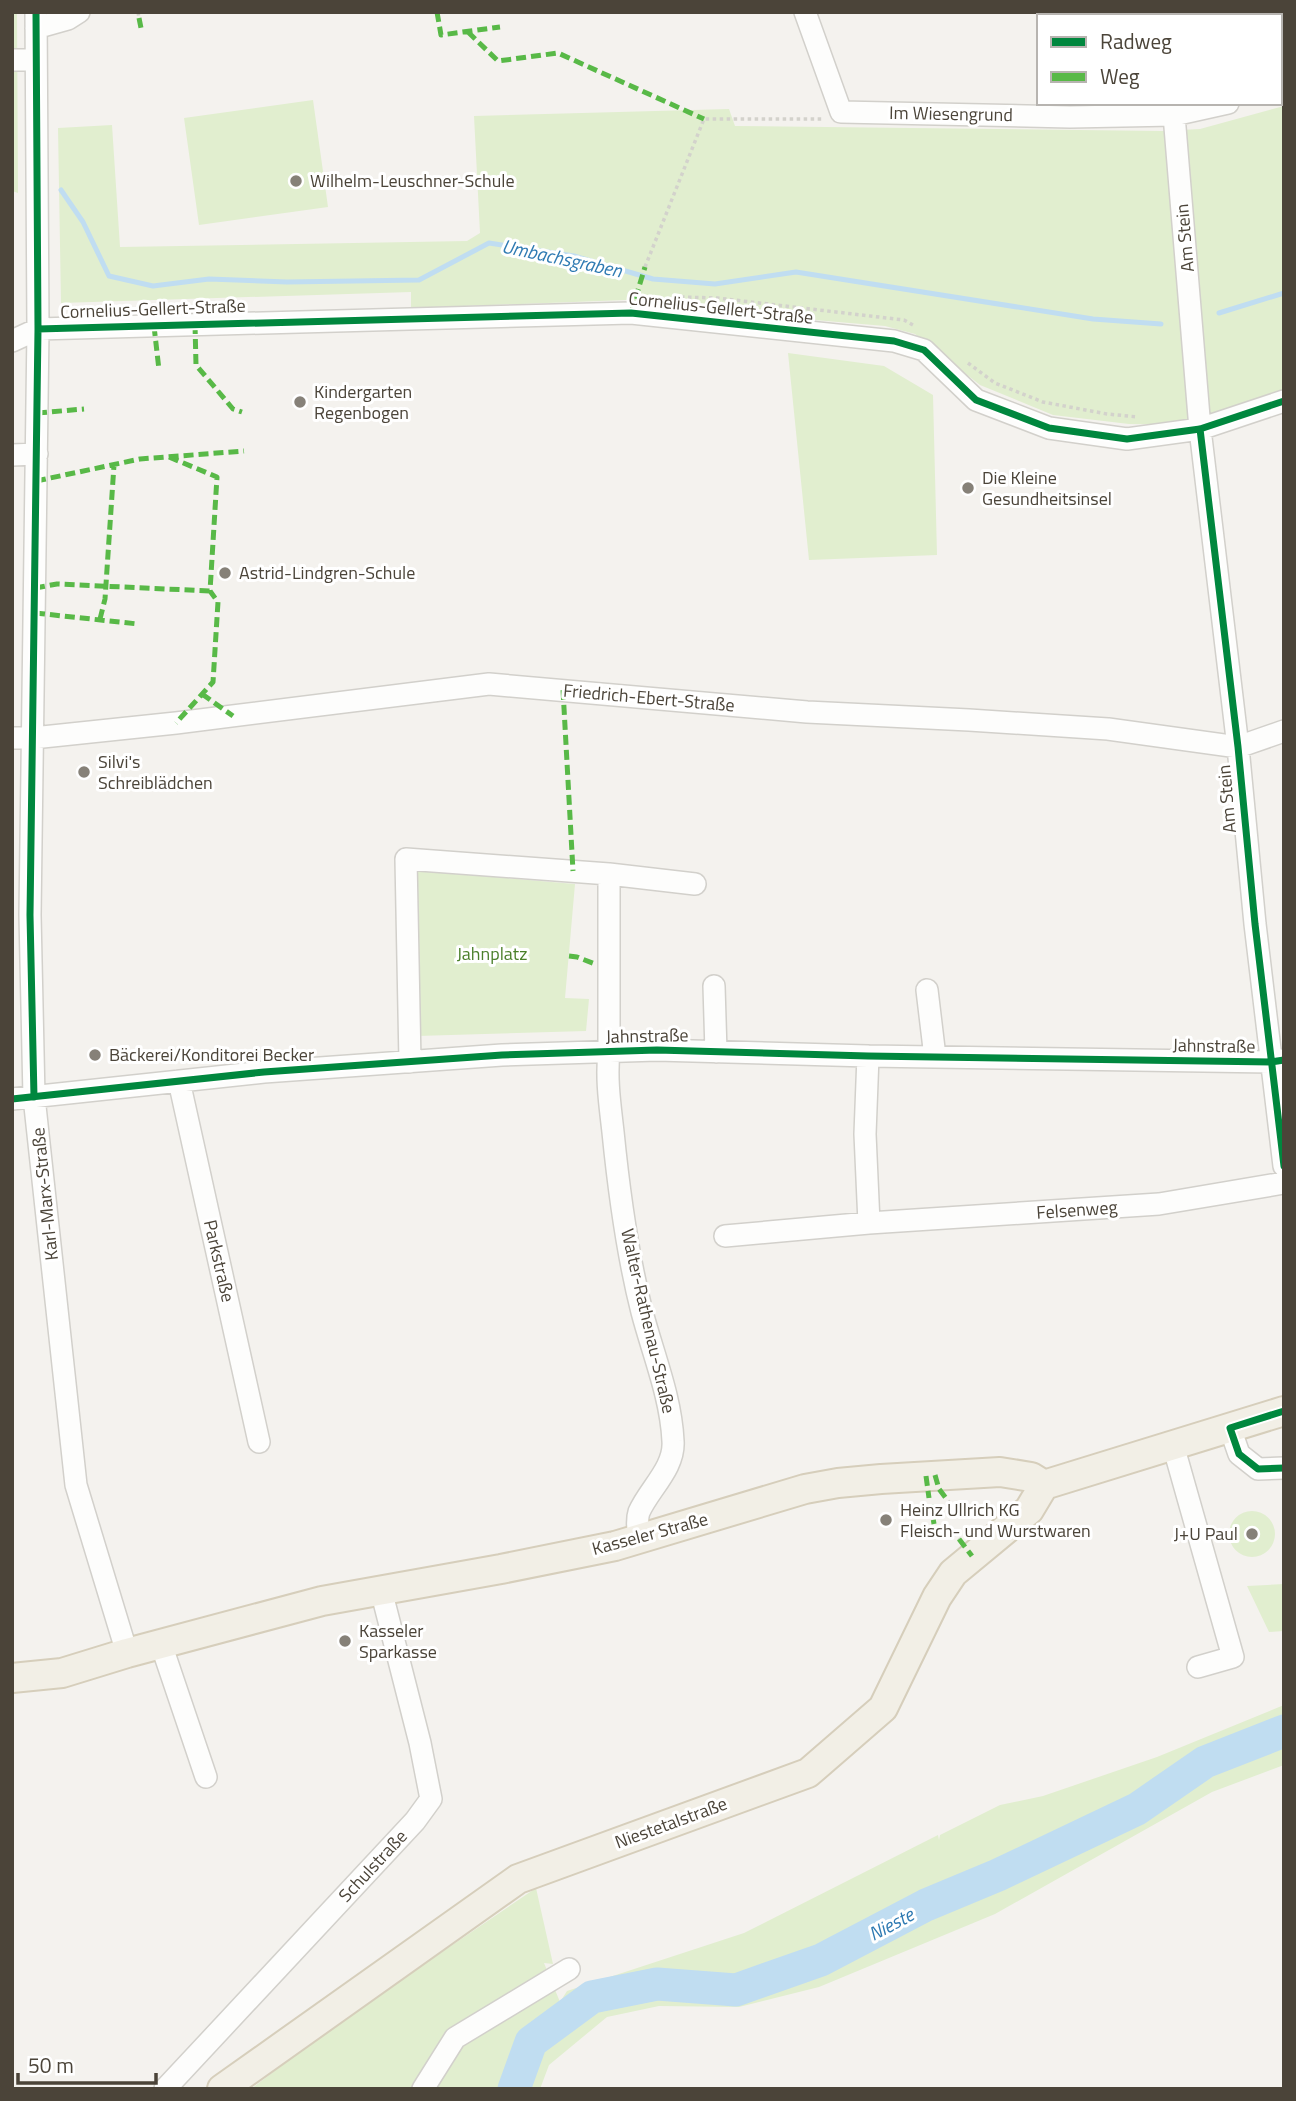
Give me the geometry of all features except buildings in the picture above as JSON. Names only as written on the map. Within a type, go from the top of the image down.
[{"type":"main road","points":[[1044,1485],[1284,1411]]},
{"type":"main road","name":"Kasseler Straße","points":[[12,1678],[62,1673],[322,1601],[615,1546],[805,1489],[838,1483],[1000,1472],[1031,1477],[1044,1485]]},
{"type":"main road","name":"Niestetalstraße","points":[[222,2089],[518,1878],[808,1773],[883,1709],[937,1597],[953,1573],[1029,1510],[1044,1485]]},
{"type":"street","points":[[36,20],[68,19],[79,12]]},
{"type":"street","points":[[805,12],[841,112]]},
{"type":"street","name":"Karl-Marx-Straße","points":[[36,20],[37,454],[23,738],[21,915],[34,1097],[76,1485],[127,1653]]},
{"type":"street","points":[[12,60],[35,60]]},
{"type":"street","name":"Im Wiesengrund","points":[[841,112],[1070,117],[1210,105]]},
{"type":"street","name":"Am Stein","points":[[1175,109],[1200,429],[1238,747],[1255,924],[1277,1061],[1284,1166]]},
{"type":"street","name":"Cornelius-Gellert-Straße","points":[[12,341],[38,329],[617,313],[894,341],[924,350],[975,400],[1049,428],[1127,439],[1200,429],[1284,401]]},
{"type":"street","points":[[12,455],[37,454]]},
{"type":"street","name":"Friedrich-Ebert-Straße","points":[[23,738],[176,723],[489,684],[807,712],[1108,729],[1238,747],[1284,731]]},
{"type":"street","points":[[410,1062],[406,859],[609,874],[695,884]]},
{"type":"street","points":[[609,874],[609,1052]]},
{"type":"street","points":[[714,986],[716,1052]]},
{"type":"street","points":[[927,990],[935,1057]]},
{"type":"street","name":"Jahnstraße","points":[[12,1099],[264,1072],[502,1055],[657,1050],[868,1056],[1277,1061]]},
{"type":"street","name":"Walter-Rathenau-Straße","points":[[609,1052],[607,1072],[615,1149],[631,1261],[642,1312],[667,1400],[674,1443],[672,1459],[639,1514],[639,1539]]},
{"type":"street","points":[[868,1056],[865,1134],[869,1223]]},
{"type":"street","name":"Parkstraße","points":[[179,1081],[259,1442]]},
{"type":"street","name":"Felsenweg","points":[[725,1236],[869,1223],[1159,1204],[1284,1183]]},
{"type":"street","points":[[1230,1428],[1239,1454],[1258,1469],[1284,1468]]},
{"type":"street","points":[[1173,1445],[1233,1657],[1198,1667]]},
{"type":"street","name":"Schulstraße","points":[[165,2089],[415,1821],[431,1799],[420,1743],[381,1590]]},
{"type":"street","points":[[161,1644],[206,1777]]},
{"type":"street","points":[[423,2089],[455,2038],[569,1969]]},
{"type":"path","points":[[138,12],[139,18]]},
{"type":"path","points":[[645,267],[704,119],[825,119],[841,112]]},
{"type":"path","points":[[954,1533],[959,1539]]},
{"type":"green space","points":[[12,12],[17,12],[18,193],[12,191]]},
{"type":"green space","points":[[313,100],[328,207],[199,225],[184,118]]},
{"type":"green space","points":[[1284,106],[1284,391],[1193,425],[1129,424],[1053,415],[980,385],[915,334],[885,326],[722,312],[699,307],[626,300],[411,308],[411,292],[61,303],[58,128],[112,125],[120,247],[467,241],[480,233],[474,116],[729,109],[735,126],[1162,131],[1200,129]]},
{"type":"green space","points":[[788,353],[884,366],[933,395],[937,555],[809,560]]},
{"type":"green space","name":"Jahnplatz","points":[[415,870],[575,884],[565,998],[589,999],[586,1031],[417,1036]]},
{"type":"green space","name":"J+U Paul","points":[[1252,1511],[1269,1517],[1275,1534],[1269,1551],[1252,1557],[1235,1551],[1229,1534],[1235,1517]]},
{"type":"green space","points":[[1284,1584],[1284,1631],[1269,1632],[1247,1586]]},
{"type":"green space","points":[[1284,1705],[1284,1765],[1212,1792],[995,1914],[819,1987],[739,2007],[659,2006],[607,2017],[549,2065],[540,2089],[251,2089],[329,2029],[536,1888],[553,1964],[544,1963],[560,2002],[567,1991],[744,1933],[938,1835],[939,1840],[940,1835],[1000,1805],[1043,1796],[1157,1757]]},
{"type":"waterway","name":"Umbachsgraben","points":[[61,190],[83,222],[109,276],[153,286],[209,279],[287,282],[419,280],[489,243],[574,256],[653,279],[715,284],[796,272],[1093,319],[1161,324]]},
{"type":"waterway","name":"Umbachsgraben","points":[[1219,313],[1284,293]]},
{"type":"waterway","name":"Nieste","points":[[514,2089],[531,2042],[592,1997],[657,1984],[736,1990],[821,1960],[926,1905],[998,1875],[1137,1809],[1205,1762],[1284,1731]]},
{"type":"marked path","points":[[437,12],[441,35],[500,27]]},
{"type":"marked path","points":[[139,18],[141,28]]},
{"type":"marked path","points":[[468,32],[498,61],[558,53],[704,119]]},
{"type":"marked path","points":[[631,313],[645,267]]},
{"type":"marked path","points":[[195,324],[196,365],[233,409],[242,412]]},
{"type":"marked path","points":[[154,326],[159,370]]},
{"type":"marked path","points":[[37,413],[84,409]]},
{"type":"marked path","points":[[36,481],[140,459],[244,451]]},
{"type":"marked path","points":[[169,457],[217,477],[210,591],[218,602],[213,682],[176,723]]},
{"type":"marked path","points":[[100,619],[105,599],[114,465]]},
{"type":"marked path","points":[[35,588],[57,584],[210,591]]},
{"type":"marked path","points":[[35,613],[138,624]]},
{"type":"marked path","points":[[563,690],[573,871]]},
{"type":"marked path","points":[[202,694],[233,716]]},
{"type":"marked path","points":[[569,956],[595,964]]},
{"type":"marked path","points":[[935,1475],[939,1489],[948,1501]]},
{"type":"marked path","points":[[926,1476],[929,1498]]},
{"type":"marked path","points":[[931,1505],[934,1524]]},
{"type":"marked path","points":[[959,1539],[972,1556]]},
{"type":"cycle path","points":[[34,1097],[30,915],[38,329],[36,12]]},
{"type":"cycle path","points":[[38,329],[631,313],[894,341],[924,350],[976,400],[1049,428],[1127,439],[1200,429],[1284,401]]},
{"type":"cycle path","points":[[1200,429],[1284,1166]]},
{"type":"cycle path","points":[[12,1099],[264,1072],[502,1055],[657,1050],[868,1056],[1271,1062],[1284,1060]]},
{"type":"cycle path","points":[[1284,1411],[1230,1428],[1239,1454],[1258,1469],[1284,1468]]},
{"type":"place","name":"Wilhelm-Leuschner-Schule","points":[[296,181]]},
{"type":"place","name":"Kindergarten Regenbogen","points":[[300,402]]},
{"type":"place","name":"Die Kleine Gesundheitsinsel","points":[[968,488]]},
{"type":"place","name":"Astrid-Lindgren-Schule","points":[[225,573]]},
{"type":"place","name":"Silvi's Schreiblädchen","points":[[84,772]]},
{"type":"place","name":"Bäckerei/Konditorei Becker","points":[[95,1055]]},
{"type":"place","name":"Heinz Ullrich KG Fleisch- und Wurstwaren","points":[[886,1520]]},
{"type":"place","name":"J+U Paul","points":[[1252,1534]]},
{"type":"place","name":"Kasseler Sparkasse","points":[[345,1641]]}]
